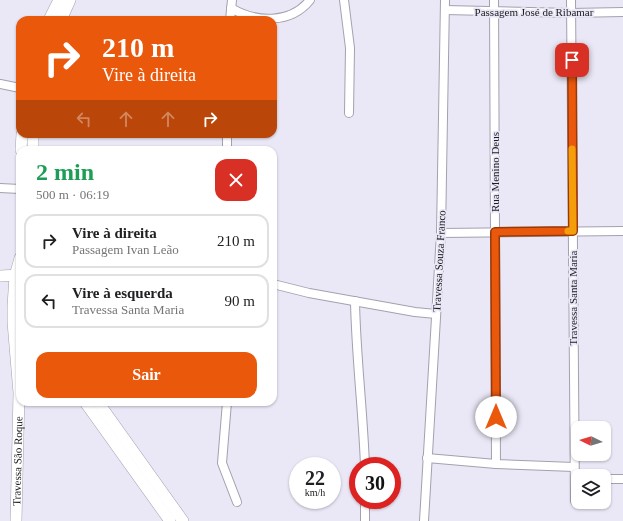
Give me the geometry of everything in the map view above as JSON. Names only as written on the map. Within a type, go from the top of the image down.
[{"type":"main road","points":[[52,16],[58,0]]},
{"type":"main road","points":[[63,16],[70,0]]},
{"type":"main road","points":[[0,276],[16,275]]},
{"type":"main road","name":"Travessa São Roque","points":[[16,294],[13,322],[16,358]]},
{"type":"main road","name":"Travessa São Roque","points":[[16,521],[19,406]]},
{"type":"main road","points":[[88,406],[170,521]]},
{"type":"main road","points":[[101,406],[184,521]]},
{"type":"street","points":[[277,19],[298,12],[310,0]]},
{"type":"street","points":[[344,0],[350,48],[349,113]]},
{"type":"street","name":"Travessa Souza Franco","points":[[424,521],[441,233],[446,0]]},
{"type":"street","name":"Rua Menino Deus","points":[[494,0],[496,464]]},
{"type":"street","name":"Travessa Santa Maria","points":[[571,0],[574,467]]},
{"type":"street","points":[[232,4],[245,16]]},
{"type":"street","points":[[230,16],[232,4]]},
{"type":"street","name":"Passagem José de Ribamar","points":[[445,10],[572,13],[623,12]]},
{"type":"street","points":[[0,84],[16,87]]},
{"type":"street","points":[[0,188],[16,189]]},
{"type":"street","points":[[441,233],[623,231]]},
{"type":"street","points":[[277,285],[310,293],[415,312],[436,314]]},
{"type":"street","points":[[355,301],[355,334],[365,457]]},
{"type":"street","points":[[227,406],[222,463],[237,502]]},
{"type":"street","points":[[427,458],[496,464],[574,467]]},
{"type":"street","points":[[611,479],[623,479]]},
{"type":"street","points":[[365,509],[365,521]]},
{"type":"slow traffic","points":[[568,231],[573,231],[572,149]]},
{"type":"route","points":[[496,417],[495,232],[573,231],[572,60]]}]
